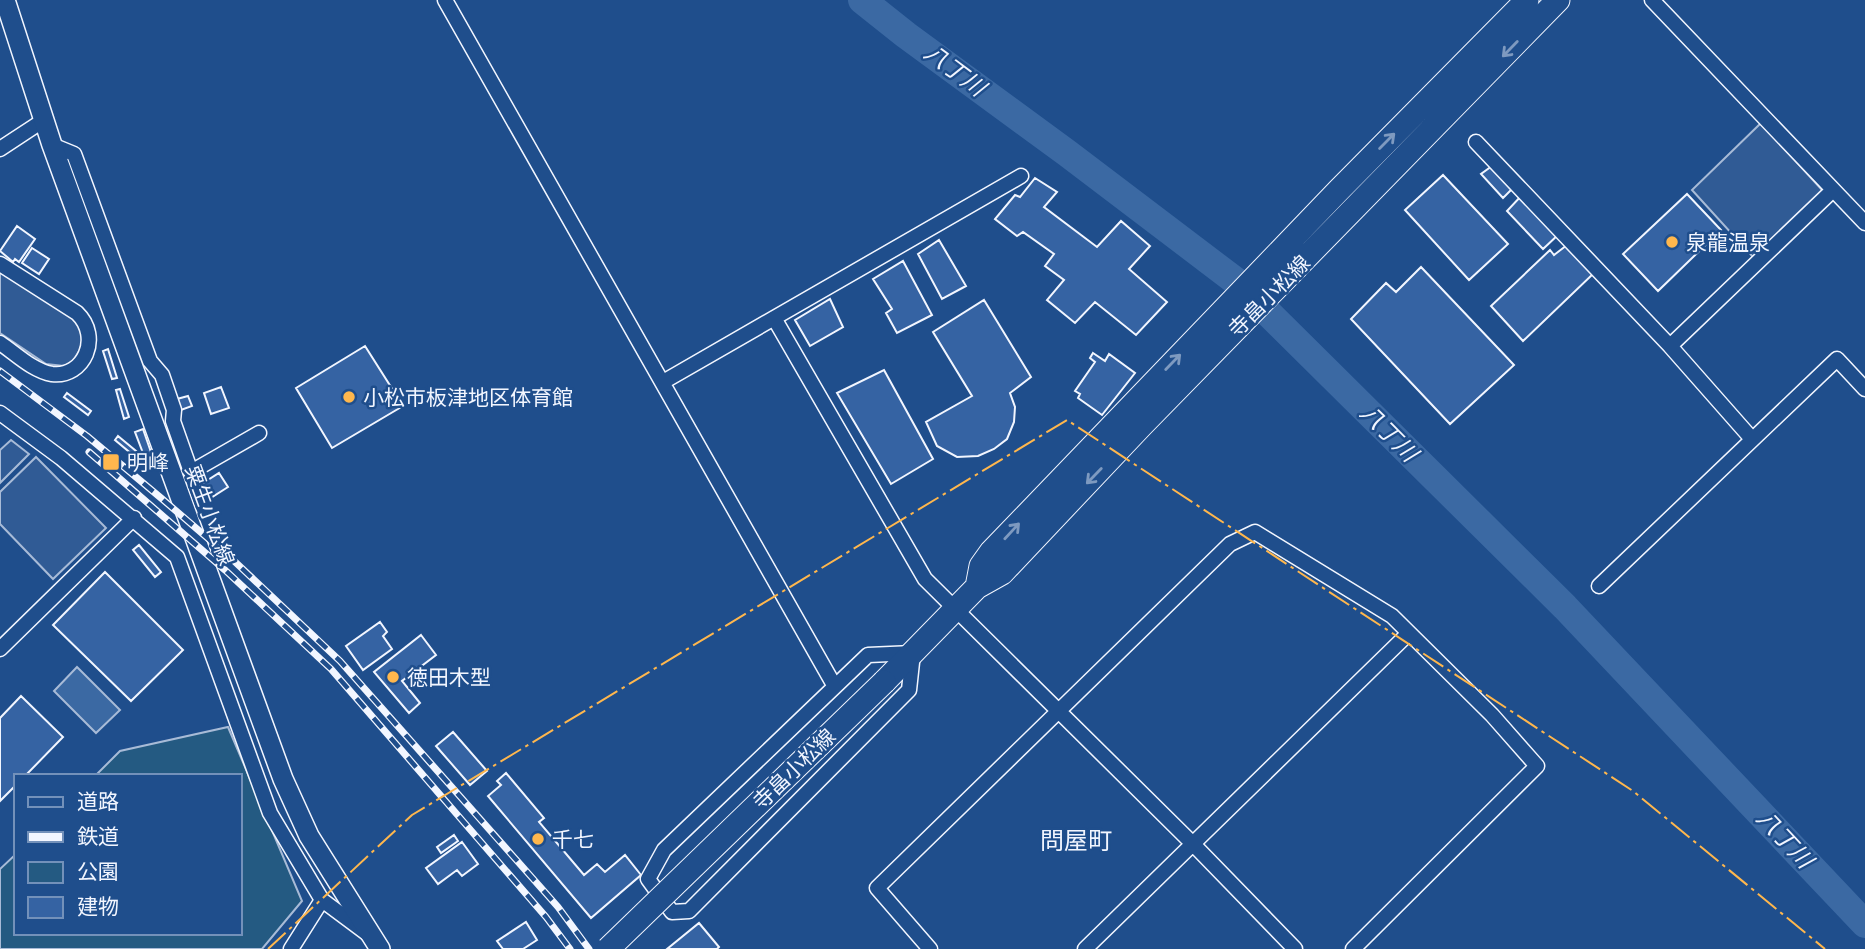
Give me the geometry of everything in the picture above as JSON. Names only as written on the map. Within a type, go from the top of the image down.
[{"type":"main road","name":"粟生小松線","points":[[5,0],[52,145],[283,779],[309,836],[376,944]]},
{"type":"main road","name":"寺畠小松線","points":[[1133,419],[1339,190],[1527,0]]},
{"type":"main road","name":"寺畠小松線","points":[[608,949],[957,608],[977,587],[981,566],[991,552],[1357,207],[1558,0]]},
{"type":"street","points":[[445,0],[834,685]]},
{"type":"street","points":[[1652,0],[1865,223]]},
{"type":"street","points":[[0,149],[44,120]]},
{"type":"street","points":[[1476,142],[1670,346],[1752,439]]},
{"type":"street","points":[[52,145],[74,154],[150,361],[162,375],[174,410],[173,421],[191,472],[259,433]]},
{"type":"street","points":[[663,382],[1021,176]]},
{"type":"street","points":[[1670,346],[1833,190]]},
{"type":"street","points":[[0,264],[86,321],[90,331],[90,345],[75,368],[63,374],[51,374],[40,370],[0,343]]},
{"type":"street","points":[[774,318],[925,579],[957,608],[1295,949]]},
{"type":"street","points":[[1599,586],[1837,359],[1865,388]]},
{"type":"street","points":[[0,413],[61,457],[177,558],[270,813],[322,900],[376,944]]},
{"type":"street","points":[[0,649],[134,518]]},
{"type":"street","points":[[930,949],[877,888],[1230,544],[1255,532],[1392,615],[1492,715],[1536,766],[1353,949]]},
{"type":"street","points":[[1085,949],[1409,633]]},
{"type":"street","points":[[913,653],[909,690],[698,904],[689,911],[672,912],[648,879],[664,850],[834,685],[868,655],[913,653]]},
{"type":"street","points":[[291,949],[322,900]]},
{"type":"green space","points":[[228,727],[302,901],[262,949],[0,949],[0,869],[14,856],[14,935],[242,935],[242,774],[97,774],[120,751]]},
{"type":"shaded area","points":[[1761,123],[1823,191],[1753,257],[1692,190]]},
{"type":"shaded area","points":[[0,271],[76,320],[82,331],[82,346],[73,361],[64,366],[46,364],[0,333]]},
{"type":"shaded area","points":[[11,440],[29,454],[0,483],[0,450]]},
{"type":"shaded area","points":[[36,457],[106,528],[53,579],[0,524],[0,492]]},
{"type":"shaded area","points":[[77,667],[120,710],[96,733],[54,691]]},
{"type":"building","points":[[1492,166],[1513,188],[1503,198],[1481,174]]},
{"type":"building","points":[[1443,175],[1508,244],[1469,280],[1405,210]]},
{"type":"building","points":[[1035,178],[1057,192],[1044,207],[1097,247],[1121,221],[1150,246],[1129,269],[1167,302],[1136,335],[1095,302],[1075,323],[1047,300],[1064,280],[1045,266],[1054,254],[1023,232],[1017,236],[995,219],[1015,195],[1020,197]]},
{"type":"building","name":"泉龍温泉","points":[[1687,194],[1721,230],[1658,291],[1623,254]]},
{"type":"building","points":[[1522,195],[1559,234],[1543,249],[1507,211]]},
{"type":"building","points":[[17,226],[35,239],[19,262],[15,259],[13,262],[0,251]]},
{"type":"building","points":[[939,240],[966,286],[942,299],[918,254]]},
{"type":"building","points":[[1567,245],[1594,273],[1523,341],[1491,306],[1550,250],[1554,255]]},
{"type":"building","points":[[32,248],[49,259],[39,274],[22,263]]},
{"type":"building","points":[[903,261],[932,315],[897,333],[886,313],[892,309],[873,279]]},
{"type":"building","points":[[1421,267],[1514,365],[1450,424],[1351,319],[1386,283],[1396,292]]},
{"type":"building","points":[[830,299],[843,327],[810,346],[795,320]]},
{"type":"building","points":[[984,300],[1031,377],[1010,393],[1015,407],[1014,422],[1007,439],[978,456],[957,457],[937,446],[926,422],[972,396],[933,332]]},
{"type":"building","name":"小松市板津地区体育館","points":[[365,346],[403,406],[332,448],[296,388]]},
{"type":"building","points":[[108,349],[117,378],[112,379],[103,351]]},
{"type":"building","points":[[1093,353],[1105,361],[1109,354],[1135,373],[1102,415],[1078,398],[1080,394],[1075,391],[1095,362],[1090,358]]},
{"type":"building","points":[[884,370],[933,459],[891,484],[837,393]]},
{"type":"building","points":[[221,387],[229,408],[211,414],[204,393]]},
{"type":"building","points":[[120,389],[129,417],[124,419],[116,390]]},
{"type":"building","points":[[67,393],[91,411],[88,415],[64,397]]},
{"type":"building","points":[[188,396],[192,406],[181,410],[177,399]]},
{"type":"building","points":[[143,429],[153,458],[146,461],[135,432]]},
{"type":"building","points":[[118,436],[136,451],[133,455],[115,440]]},
{"type":"building","points":[[219,473],[228,487],[209,499],[200,485]]},
{"type":"building","points":[[139,545],[161,572],[155,577],[133,550]]},
{"type":"building","points":[[105,572],[183,650],[131,701],[53,625]]},
{"type":"building","points":[[380,622],[387,632],[383,636],[392,649],[363,670],[346,646]]},
{"type":"building","name":"徳田木型","points":[[421,635],[436,655],[402,681],[420,703],[409,713],[374,672]]},
{"type":"building","points":[[21,696],[63,737],[27,774],[14,774],[14,787],[0,801],[0,718]]},
{"type":"building","points":[[453,732],[487,771],[470,785],[436,746]]},
{"type":"building","name":"千七","points":[[506,773],[544,818],[539,822],[584,875],[597,864],[605,872],[625,855],[641,875],[591,918],[488,796],[501,785],[497,781]]},
{"type":"building","points":[[454,835],[458,841],[441,853],[437,847]]},
{"type":"building","points":[[462,842],[478,864],[462,876],[457,870],[438,884],[426,868]]},
{"type":"building","points":[[526,922],[537,940],[523,949],[503,949],[497,941]]},
{"type":"building","points":[[699,923],[719,947],[717,949],[667,949]]},
{"type":"waterway","name":"八丁川","points":[[862,0],[1237,282],[1565,607],[1865,924]]},
{"type":"railway","points":[[0,371],[87,436],[161,498],[232,559],[340,661],[558,907],[589,949]]},
{"type":"railway","points":[[89,452],[225,570],[331,669],[546,917],[570,949]]},
{"type":"power","points":[[268,949],[412,815],[1067,420],[1633,791],[1825,949]]},
{"type":"place","name":"泉龍温泉","points":[[1672,242]]},
{"type":"place","name":"小松市板津地区体育館","points":[[349,397]]},
{"type":"place","name":"明峰","points":[[111,462]]},
{"type":"place","name":"徳田木型","points":[[393,677]]},
{"type":"place","name":"千七","points":[[538,839]]},
{"type":"district","name":"問屋町","points":[[1076,840]]}]
